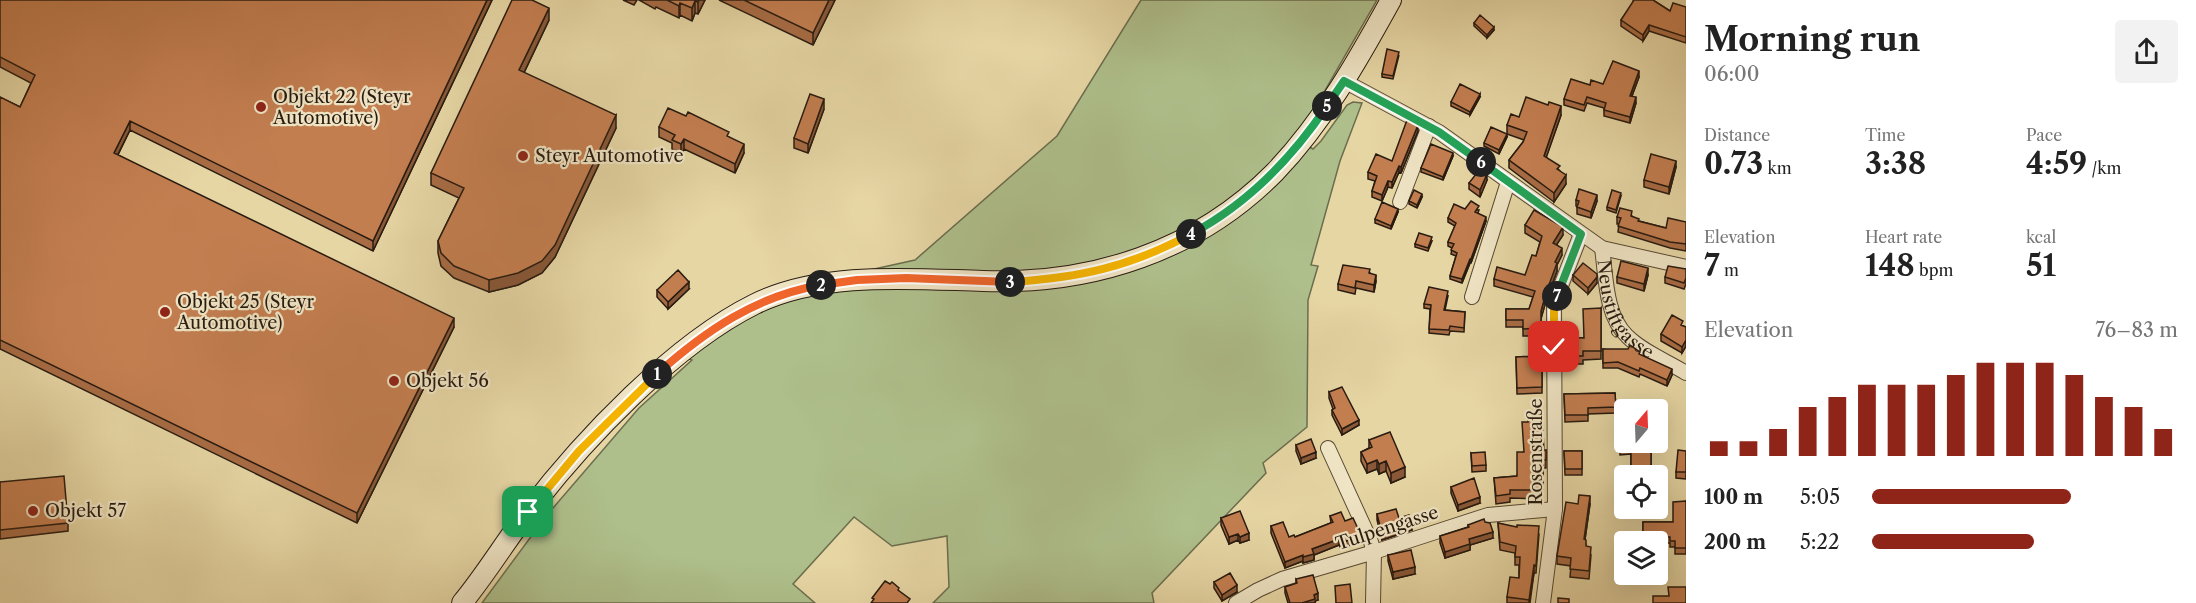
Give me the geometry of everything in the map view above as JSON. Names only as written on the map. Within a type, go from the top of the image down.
[{"type":"street","points":[[462,603],[528,512],[579,451],[651,380],[723,322],[772,297],[835,283],[906,278],[1006,282],[1080,275],[1131,262],[1201,229],[1240,202],[1274,172],[1311,129],[1344,81],[1391,0]]},
{"type":"street","name":"Neustiftgasse","points":[[1344,81],[1429,126],[1602,248],[1611,307],[1619,326],[1632,341],[1686,373]]},
{"type":"street","points":[[1400,202],[1429,126]]},
{"type":"street","points":[[1472,297],[1508,182]]},
{"type":"street","name":"Rosenstraße","points":[[1543,603],[1555,509],[1554,304],[1581,234]]},
{"type":"street","points":[[1602,248],[1686,267]]},
{"type":"street","points":[[1328,448],[1349,491],[1374,552],[1373,603]]},
{"type":"street","name":"Tulpengasse","points":[[1236,603],[1275,582],[1488,515],[1555,509]]},
{"type":"green space","points":[[1141,0],[1377,0],[1316,106],[1293,138],[1313,149],[1347,105],[1353,102],[1362,103],[1340,161],[1311,265],[1318,266],[1308,300],[1307,427],[1263,463],[1266,473],[1152,593],[1154,603],[933,603],[949,587],[947,536],[892,546],[854,517],[793,584],[815,603],[482,603],[547,515],[639,408],[692,360],[673,354],[756,295],[915,260],[1057,136]]},
{"type":"building","points":[[0,0],[487,0],[373,241],[130,121],[114,153],[454,318],[357,513],[0,340],[0,97],[20,107],[35,75],[0,57]]},
{"type":"building","name":"Steyr Automotive","points":[[512,0],[532,0],[549,8],[519,70],[616,115],[555,245],[542,261],[518,273],[489,280],[454,266],[441,253],[438,241],[464,188],[431,173]]},
{"type":"building","points":[[667,0],[699,0],[695,1],[692,8],[680,3],[679,6]]},
{"type":"building","points":[[744,0],[829,0],[813,33]]},
{"type":"building","points":[[1634,0],[1653,0],[1670,11],[1673,3],[1686,7],[1686,37],[1649,25],[1643,35],[1621,20]]},
{"type":"building","points":[[1480,15],[1494,27],[1487,35],[1474,23]]},
{"type":"building","points":[[1387,49],[1399,52],[1393,76],[1382,74]]},
{"type":"building","points":[[1613,61],[1639,71],[1630,96],[1636,97],[1630,117],[1604,110],[1606,103],[1587,97],[1584,105],[1564,99],[1571,79],[1590,85],[1591,80],[1603,84]]},
{"type":"building","points":[[1460,84],[1480,94],[1470,112],[1451,102]]},
{"type":"building","points":[[810,94],[824,99],[808,144],[794,138]]},
{"type":"building","points":[[1526,97],[1548,105],[1549,102],[1561,106],[1544,156],[1560,166],[1557,169],[1566,175],[1554,193],[1509,160],[1523,142],[1527,132],[1507,125],[1511,114],[1519,117]]},
{"type":"building","points":[[668,108],[686,116],[688,112],[729,132],[727,136],[744,144],[735,164],[684,139],[681,144],[672,140],[675,135],[659,127]]},
{"type":"building","points":[[1407,120],[1418,125],[1401,167],[1399,166],[1392,182],[1388,181],[1382,195],[1372,191],[1377,176],[1368,172],[1376,154],[1392,161]]},
{"type":"building","points":[[1491,127],[1507,134],[1499,150],[1484,143]]},
{"type":"building","points":[[1431,144],[1453,153],[1443,177],[1421,168]]},
{"type":"building","points":[[1651,154],[1676,161],[1669,187],[1644,180]]},
{"type":"building","points":[[1480,169],[1487,174],[1480,190],[1469,183]]},
{"type":"building","points":[[1579,189],[1597,195],[1591,212],[1577,207]]},
{"type":"building","points":[[1414,190],[1422,194],[1417,205],[1409,201]]},
{"type":"building","points":[[1612,190],[1621,193],[1616,210],[1607,207]]},
{"type":"building","points":[[1471,201],[1479,206],[1475,212],[1486,217],[1462,279],[1450,276],[1457,253],[1451,250],[1454,244],[1448,242],[1456,223],[1448,218],[1454,204],[1465,209]]},
{"type":"building","points":[[1382,202],[1398,209],[1391,226],[1375,219]]},
{"type":"building","points":[[1620,208],[1632,211],[1631,216],[1639,219],[1638,221],[1666,228],[1668,218],[1686,222],[1686,244],[1670,242],[1618,226],[1621,218],[1617,217]]},
{"type":"building","points":[[1534,210],[1563,227],[1553,243],[1562,248],[1555,262],[1557,263],[1541,311],[1541,328],[1523,329],[1523,320],[1506,320],[1506,309],[1529,309],[1535,291],[1494,279],[1497,267],[1525,275],[1532,255],[1536,256],[1542,236],[1525,225]]},
{"type":"building","points":[[1419,233],[1432,237],[1428,248],[1415,244]]},
{"type":"building","points":[[1621,261],[1648,268],[1644,284],[1617,277]]},
{"type":"building","points":[[1583,263],[1597,274],[1588,288],[1573,275]]},
{"type":"building","points":[[1343,265],[1370,269],[1369,273],[1376,275],[1374,285],[1356,281],[1355,288],[1338,284]]},
{"type":"building","points":[[1668,266],[1686,269],[1684,283],[1665,277]]},
{"type":"building","points":[[678,270],[689,282],[668,302],[657,290]]},
{"type":"building","points":[[1429,287],[1448,291],[1444,310],[1465,312],[1464,328],[1450,326],[1449,330],[1429,329],[1431,305],[1424,304]]},
{"type":"building","points":[[1601,308],[1601,351],[1583,351],[1583,356],[1563,356],[1563,337],[1584,338],[1583,309]]},
{"type":"building","points":[[1672,315],[1683,321],[1681,325],[1686,327],[1686,340],[1682,347],[1661,334]]},
{"type":"building","points":[[1630,345],[1640,352],[1639,354],[1672,369],[1667,380],[1640,368],[1639,371],[1618,362],[1603,363],[1603,349],[1628,349]]},
{"type":"building","points":[[1542,356],[1542,387],[1517,388],[1516,357]]},
{"type":"building","points":[[1342,387],[1359,420],[1342,429],[1332,410],[1335,408],[1329,392]]},
{"type":"building","points":[[1615,393],[1614,407],[1588,408],[1588,415],[1565,415],[1564,394]]},
{"type":"building","points":[[1542,416],[1546,460],[1543,460],[1543,482],[1540,482],[1540,490],[1510,490],[1510,494],[1496,496],[1494,478],[1517,476],[1517,452],[1524,452],[1522,422],[1528,422],[1528,417]]},
{"type":"building","points":[[1390,432],[1405,467],[1391,473],[1386,461],[1379,464],[1377,460],[1367,464],[1361,452],[1372,447],[1369,440]]},
{"type":"building","points":[[1311,439],[1316,452],[1301,458],[1296,445]]},
{"type":"building","points":[[1678,450],[1686,451],[1686,472],[1676,472]]},
{"type":"building","points":[[1564,451],[1582,451],[1582,469],[1565,469]]},
{"type":"building","points":[[1485,452],[1486,465],[1472,466],[1471,453]]},
{"type":"building","points":[[1631,453],[1651,453],[1651,465],[1631,465]]},
{"type":"building","name":"Objekt 57","points":[[64,476],[68,523],[0,530],[0,482]]},
{"type":"building","points":[[1474,478],[1480,497],[1458,505],[1451,487]]},
{"type":"building","points":[[1579,495],[1590,496],[1584,539],[1586,546],[1591,547],[1589,571],[1570,569],[1571,558],[1557,556],[1566,502],[1578,504]]},
{"type":"building","points":[[1686,501],[1686,548],[1675,548],[1675,541],[1670,541],[1668,531],[1643,531],[1643,522],[1673,522],[1673,502]]},
{"type":"building","points":[[1396,509],[1399,518],[1409,515],[1412,524],[1382,534],[1377,514]]},
{"type":"building","points":[[1240,511],[1249,533],[1240,537],[1238,534],[1229,537],[1221,518]]},
{"type":"building","points":[[1341,512],[1345,521],[1353,518],[1361,535],[1341,543],[1339,539],[1312,549],[1314,554],[1303,557],[1303,555],[1285,562],[1271,526],[1283,522],[1289,537],[1294,535],[1295,537],[1333,522],[1330,516]]},
{"type":"building","points":[[1484,519],[1485,522],[1490,523],[1493,532],[1469,539],[1470,544],[1445,552],[1440,536],[1469,527],[1468,525]]},
{"type":"building","points":[[1498,523],[1517,527],[1517,525],[1539,526],[1536,566],[1534,565],[1529,600],[1507,597],[1510,577],[1519,578],[1520,557],[1515,557],[1516,546],[1500,542]]},
{"type":"building","points":[[1411,550],[1415,567],[1393,572],[1388,555]]},
{"type":"building","points":[[1230,573],[1237,585],[1222,595],[1214,582]]},
{"type":"building","points":[[1313,575],[1318,593],[1314,595],[1315,599],[1302,603],[1290,603],[1285,587],[1297,583],[1296,579]]},
{"type":"building","points":[[885,581],[890,584],[892,582],[910,599],[907,603],[871,603],[874,599],[872,598]]},
{"type":"building","points":[[1350,584],[1352,603],[1336,603],[1335,586]]},
{"type":"building","points":[[1668,587],[1686,587],[1686,603],[1653,603],[1653,596],[1669,596]]},
{"type":"building","points":[[1558,598],[1569,599],[1569,603],[1558,603]]},
{"type":"place","name":"Objekt 22 (Steyr Automotive)","points":[[261,107]]},
{"type":"place","name":"Steyr Automotive","points":[[523,156]]},
{"type":"place","name":"Objekt 25 (Steyr Automotive)","points":[[165,312]]},
{"type":"place","name":"Objekt 56","points":[[394,381]]},
{"type":"place","name":"Objekt 57","points":[[33,511]]},
{"type":"route","points":[[528,512],[579,451],[667,365],[723,322],[756,304],[809,287],[857,280],[906,278],[1006,282],[1053,279],[1080,275],[1131,262],[1201,229],[1240,202],[1274,172],[1311,129],[1344,81],[1439,132],[1581,234],[1554,304],[1554,347]]}]
